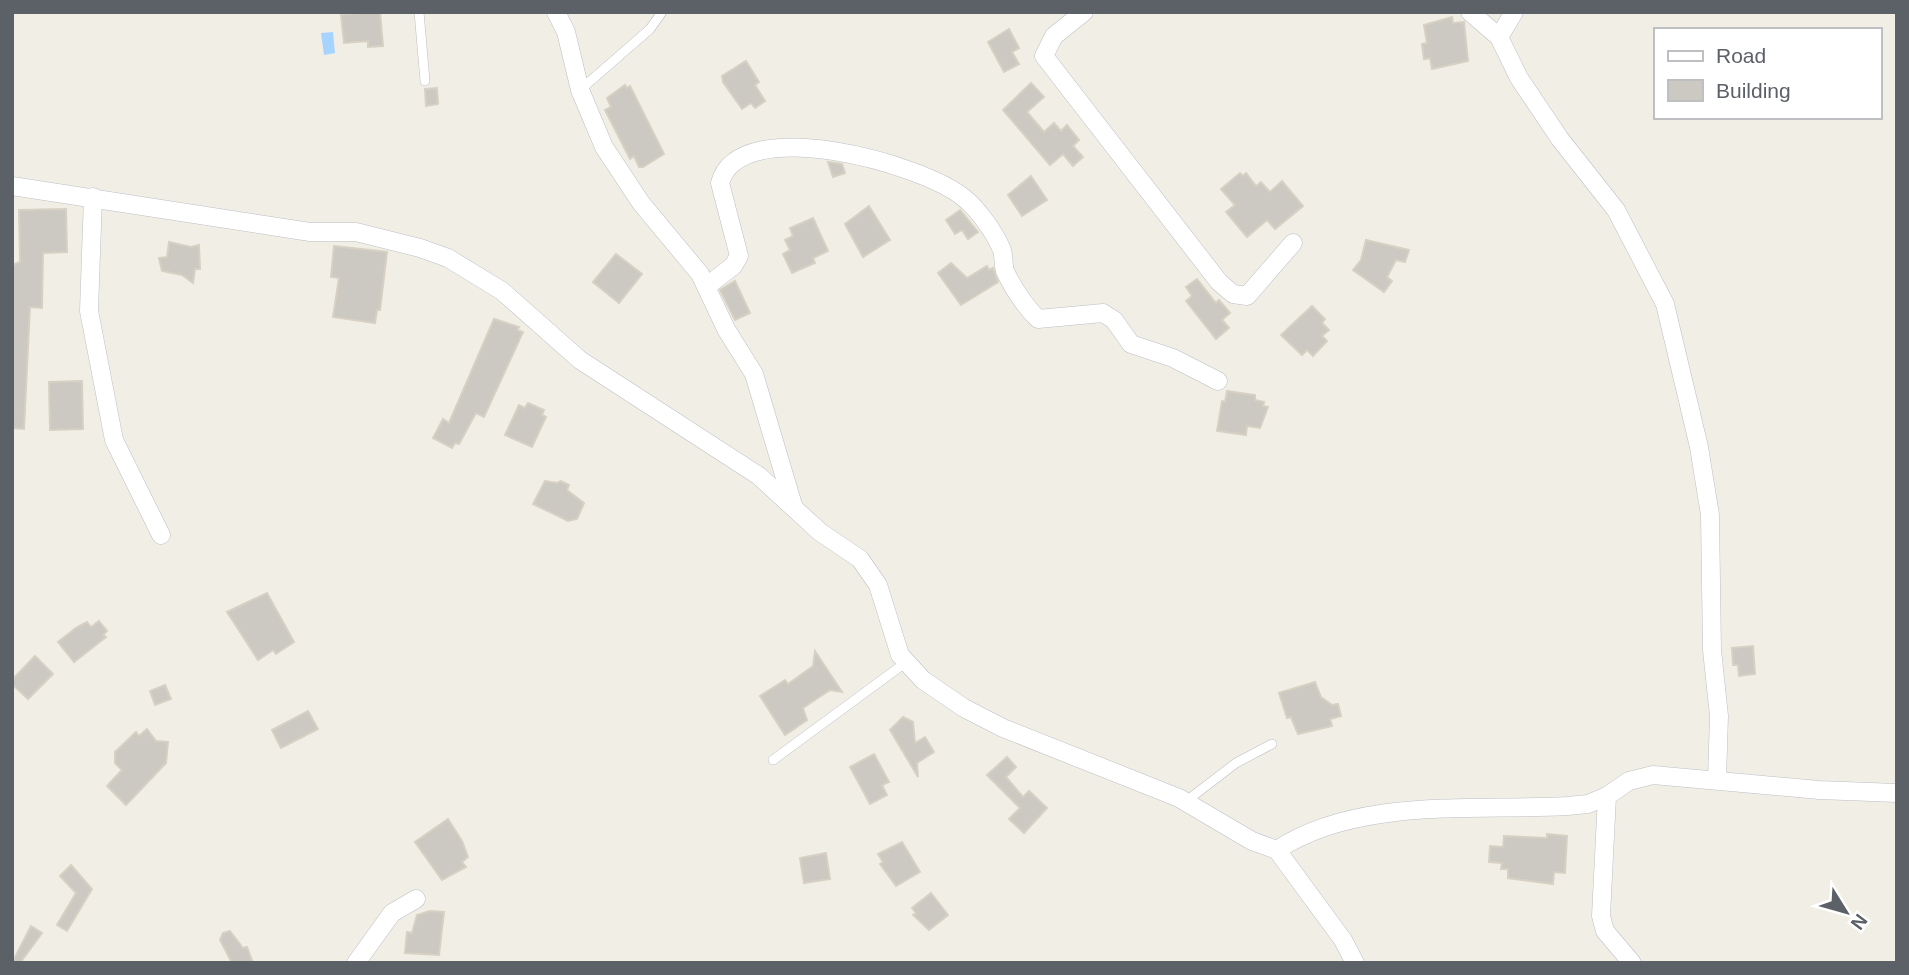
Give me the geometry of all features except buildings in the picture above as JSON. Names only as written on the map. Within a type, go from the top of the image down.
[{"type":"street","points":[[556,12],[566,32],[580,90],[604,147],[621,176],[700,274],[726,329],[754,374],[793,505]]},
{"type":"street","points":[[1084,12],[1054,36],[1044,55],[1219,282],[1233,294],[1247,296],[1293,243]]},
{"type":"street","points":[[1471,12],[1499,37],[1519,78],[1560,139],[1616,210],[1665,304],[1699,447],[1710,515],[1712,650],[1719,716],[1717,779]]},
{"type":"street","points":[[1499,37],[1514,12]]},
{"type":"street","points":[[707,286],[725,274],[739,256],[720,183],[723,172],[736,162],[764,151],[811,146],[851,153],[914,172],[965,198],[1002,251],[1004,268],[1038,319],[1103,313],[1114,320],[1131,344],[1173,358],[1218,381]]},
{"type":"street","points":[[12,186],[310,232],[356,232],[448,258],[502,291],[589,366],[722,451],[793,505],[820,532],[860,559],[878,585],[893,640],[905,663],[923,680],[964,708],[1003,728],[1185,802],[1252,841],[1277,850],[1343,940],[1355,963]]},
{"type":"street","points":[[93,197],[89,311],[114,440],[161,536]]},
{"type":"street","points":[[1277,850],[1311,832],[1385,813],[1588,804],[1607,796],[1629,780],[1653,775],[1819,790],[1897,793]]},
{"type":"street","points":[[1607,796],[1601,916],[1605,931],[1632,963]]},
{"type":"street","points":[[356,963],[392,913],[416,899]]},
{"type":"lane","points":[[419,12],[425,81]]},
{"type":"lane","points":[[580,90],[650,29],[662,12]]},
{"type":"lane","points":[[774,760],[905,663]]},
{"type":"lane","points":[[1185,802],[1236,762],[1272,744]]},
{"type":"water","points":[[333,32],[335,53],[324,55],[321,33]]}]
